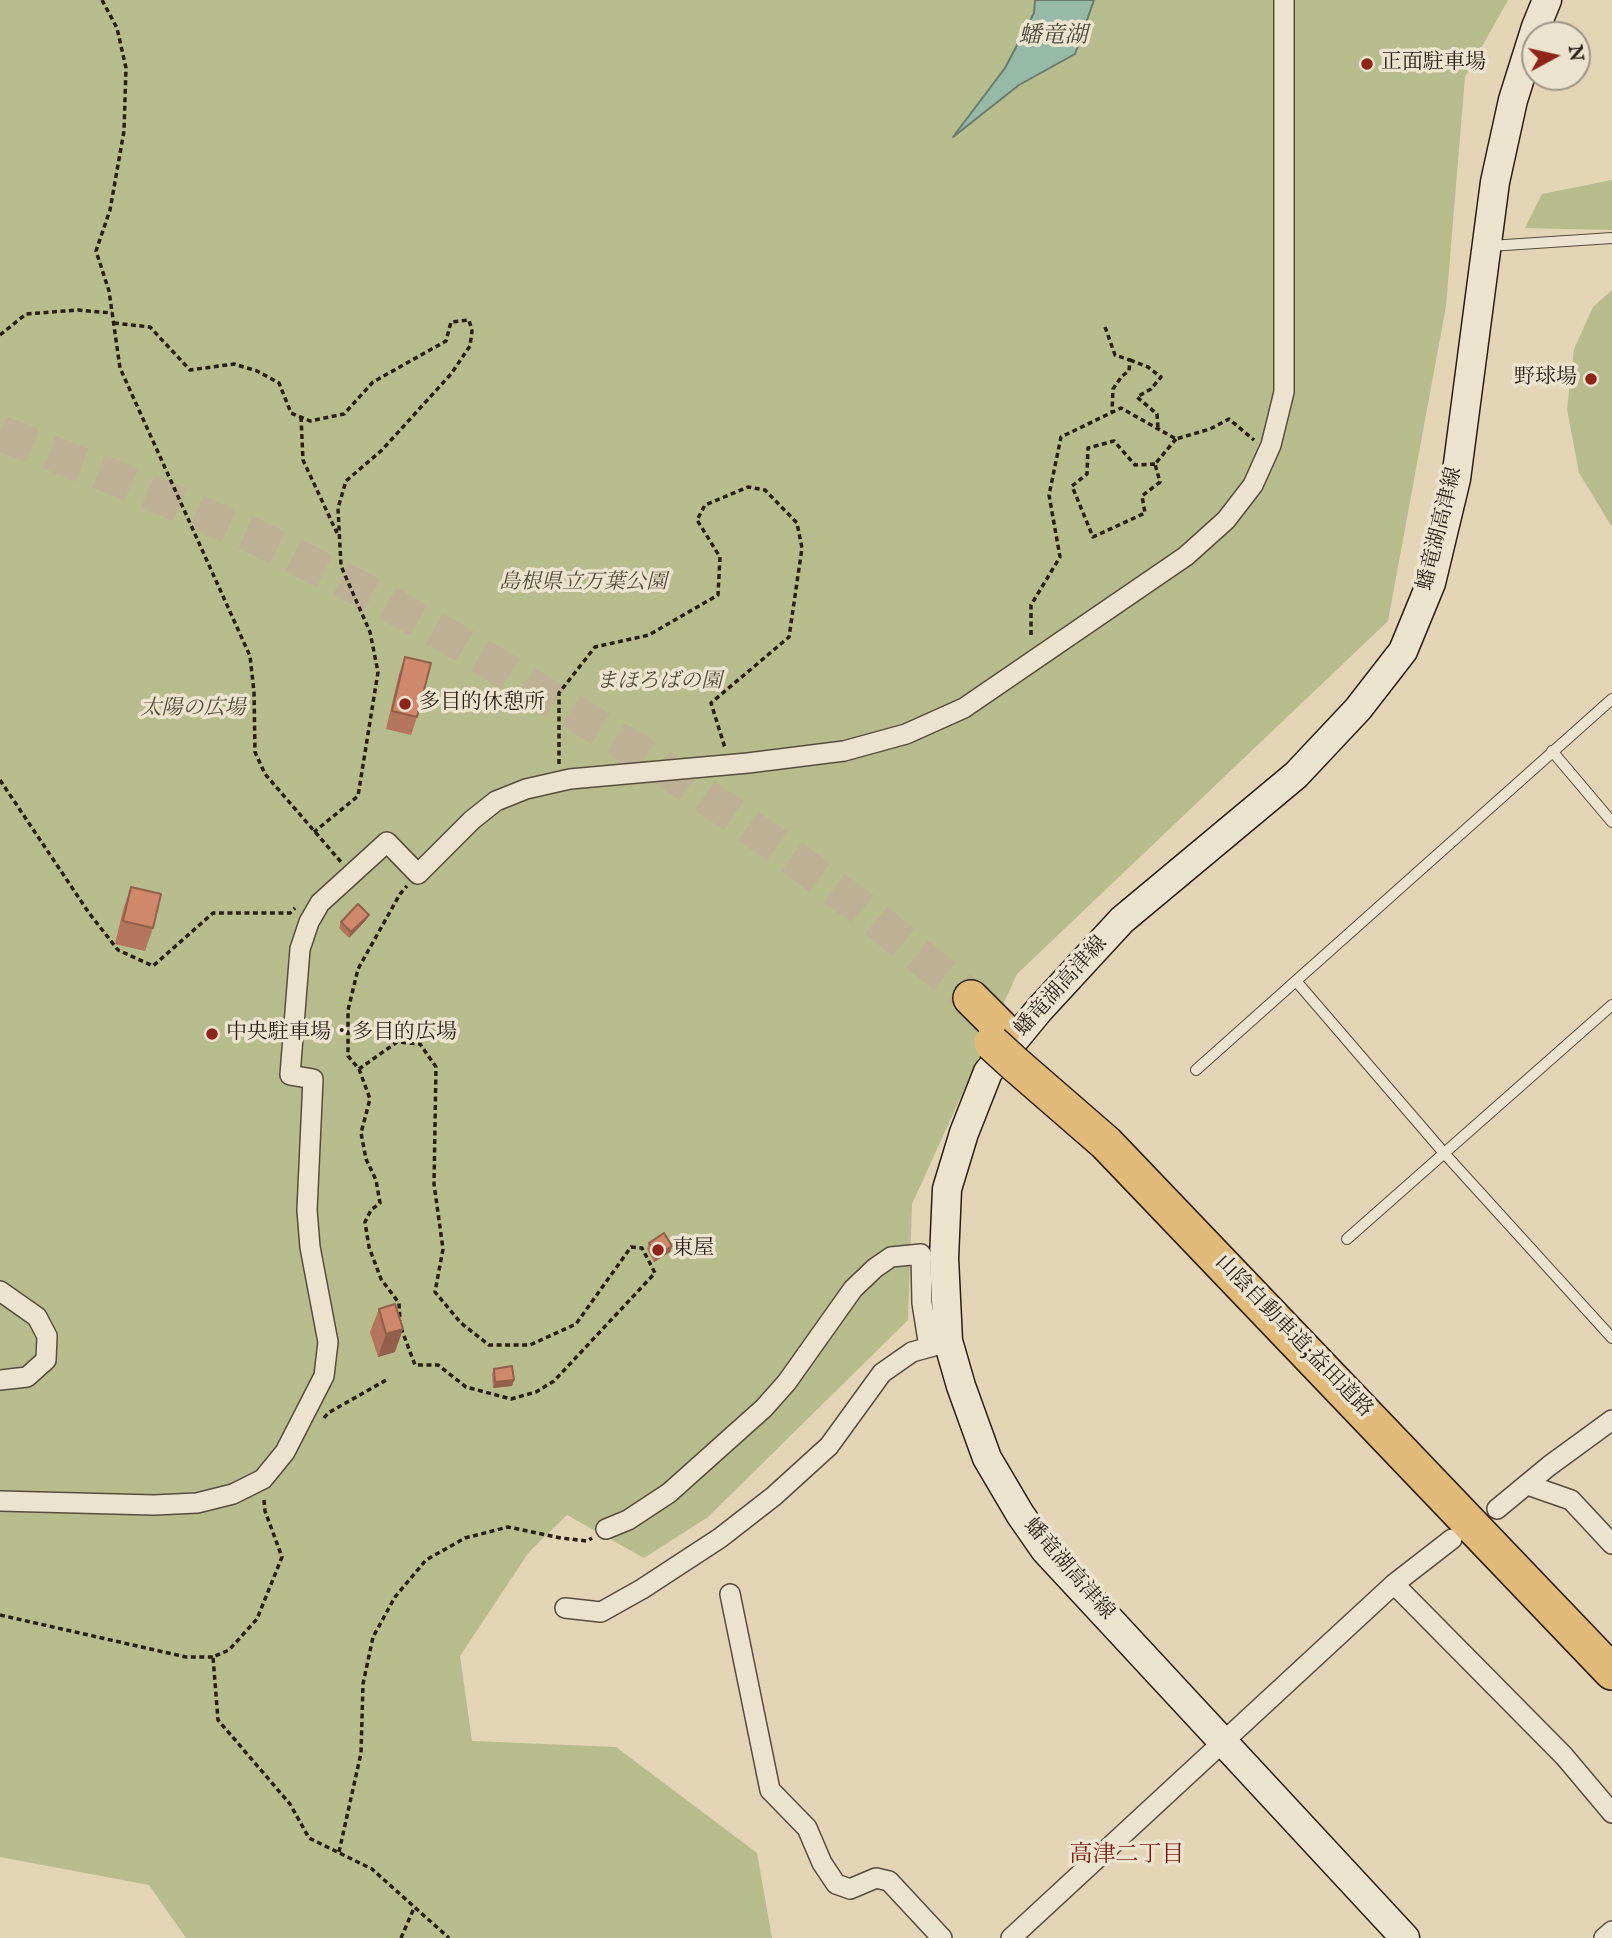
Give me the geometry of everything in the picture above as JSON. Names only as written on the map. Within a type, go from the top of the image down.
[{"type":"highway","name":"山陰自動車道;益田道路","points":[[967,1006],[1106,1143],[1612,1672]]},
{"type":"highway","name":"山陰自動車道;益田道路","points":[[1009,1048],[1114,1134],[1612,1652]]},
{"type":"main road","name":"蟠竜湖高津線","points":[[1405,1938],[1045,1550],[1020,1514],[987,1458],[961,1386],[939,1344],[947,1189],[964,1133],[988,1072],[1040,1010],[1122,920],[1296,775],[1358,709],[1403,651],[1432,583],[1456,479],[1495,182],[1513,100],[1547,0]]},
{"type":"street","points":[[0,1502],[153,1506],[197,1503],[233,1494],[263,1479],[285,1452],[324,1376],[328,1342],[310,1247],[307,1210],[313,1079],[290,1074],[300,949],[309,922],[320,903],[387,842],[418,874],[472,820],[496,801],[526,789],[570,779],[748,763],[844,751],[906,734],[964,708],[1186,556],[1226,520],[1253,485],[1271,445],[1284,392],[1284,0]]},
{"type":"street","points":[[565,1608],[601,1612],[642,1589],[720,1538],[774,1496],[829,1446],[882,1373],[912,1352],[939,1344],[922,1303],[921,1254],[891,1257],[874,1268],[853,1289],[787,1382],[764,1408],[669,1493],[628,1520],[606,1529]]},
{"type":"street","points":[[0,1291],[37,1317],[47,1336],[46,1360],[27,1377],[0,1380]]},
{"type":"street","points":[[1497,1508],[1612,1420]]},
{"type":"street","points":[[1528,1485],[1571,1500],[1612,1544]]},
{"type":"street","points":[[1011,1938],[1394,1584],[1452,1539]]},
{"type":"street","points":[[1394,1584],[1564,1756],[1612,1813]]},
{"type":"street","points":[[730,1594],[771,1790],[807,1828],[822,1863],[836,1884],[850,1889],[876,1878],[889,1881],[942,1938]]},
{"type":"street","points":[[1604,1938],[1612,1931]]},
{"type":"lane","points":[[1488,246],[1612,238]]},
{"type":"lane","points":[[1196,1070],[1612,699]]},
{"type":"lane","points":[[1552,751],[1612,822]]},
{"type":"lane","points":[[1296,981],[1444,1153],[1612,1338]]},
{"type":"lane","points":[[1347,1239],[1612,1006]]},
{"type":"path","points":[[102,0],[117,28],[126,68],[124,131],[110,210],[96,251],[109,291],[120,368],[250,656],[254,692],[255,752],[265,774],[351,873]]},
{"type":"path","points":[[0,335],[26,314],[78,310],[113,313]]},
{"type":"path","points":[[114,323],[150,327],[190,370],[234,363],[257,371],[279,383],[291,414],[310,421],[344,414],[373,382],[446,341],[452,322],[469,320],[472,331],[470,346],[451,374],[382,450],[346,481],[338,508],[341,566],[370,632],[378,671],[358,796],[314,832]]},
{"type":"path","points":[[1105,327],[1115,355],[1148,367],[1161,377],[1151,389],[1136,397],[1157,414],[1158,429]]},
{"type":"path","points":[[1112,412],[1113,389],[1129,371],[1130,360]]},
{"type":"path","points":[[1031,635],[1031,605],[1060,557],[1049,495],[1061,437],[1121,408],[1175,439]]},
{"type":"path","points":[[301,417],[303,460],[340,538]]},
{"type":"path","points":[[1156,464],[1135,465],[1114,441],[1088,448],[1087,474],[1072,486],[1093,537],[1145,513],[1142,496],[1160,482],[1156,464],[1175,439],[1210,429],[1229,419],[1254,440]]},
{"type":"path","points":[[559,766],[559,693],[595,647],[649,635],[718,595],[720,557],[696,520],[705,505],[748,487],[765,489],[797,523],[802,548],[789,637],[711,703],[726,752]]},
{"type":"path","points":[[0,779],[89,913],[118,950],[153,966],[213,913],[290,913],[298,904]]},
{"type":"path","points":[[359,1069],[397,1042],[420,1044],[436,1067],[434,1184],[443,1249],[435,1292],[461,1323],[489,1345],[530,1345],[569,1329],[576,1324],[631,1247],[642,1248],[655,1273],[554,1381],[536,1392],[511,1399],[466,1387],[438,1365],[415,1365],[400,1326],[399,1303],[381,1279],[369,1247],[365,1222],[371,1210],[380,1203],[376,1180],[366,1158],[361,1133],[370,1099],[359,1069],[348,1056],[348,1010],[358,969],[400,894],[418,874]]},
{"type":"path","points":[[319,1424],[328,1413],[388,1379]]},
{"type":"path","points":[[0,1615],[186,1657],[213,1657],[229,1650],[257,1619],[282,1557],[265,1511],[263,1503],[266,1496]]},
{"type":"path","points":[[339,1852],[361,1753],[363,1684],[373,1637],[395,1597],[426,1560],[465,1538],[508,1527],[587,1541],[606,1529]]},
{"type":"path","points":[[213,1657],[218,1720],[290,1804],[309,1838],[372,1870],[449,1938]]},
{"type":"path","points":[[401,1938],[415,1907]]},
{"type":"green space","name":"島根県立万葉公園","points":[[0,0],[1508,0],[1465,77],[1446,306],[1388,621],[1017,974],[912,1204],[908,1320],[708,1517],[644,1558],[567,1515],[529,1552],[460,1656],[472,1741],[616,1747],[757,1853],[772,1938],[186,1938],[149,1885],[0,1857]]},
{"type":"green space","points":[[1612,180],[1612,230],[1525,228],[1542,194]]},
{"type":"green space","name":"野球場","points":[[1612,290],[1612,527],[1579,473],[1567,409],[1574,349],[1593,307]]},
{"type":"water","name":"蟠竜湖","points":[[1035,0],[1094,0],[1075,54],[1019,85],[953,137],[1005,68],[1034,13]]},
{"type":"building","name":"多目的休憩所","points":[[405,657],[431,663],[417,717],[392,711]]},
{"type":"building","points":[[131,887],[161,894],[153,928],[123,921]]},
{"type":"building","points":[[358,904],[369,915],[351,932],[341,922]]},
{"type":"building","points":[[664,1233],[672,1246],[656,1256],[649,1243]]},
{"type":"building","points":[[395,1304],[403,1329],[386,1334],[379,1309]]},
{"type":"building","points":[[512,1366],[514,1380],[495,1382],[494,1369]]},
{"type":"tunnel","points":[[0,433],[256,537],[373,595],[453,639],[642,754],[742,821],[859,906],[971,998]]},
{"type":"place","name":"正面駐車場","points":[[1367,64]]},
{"type":"place","name":"野球場","points":[[1591,379]]},
{"type":"place","name":"多目的休憩所","points":[[405,704]]},
{"type":"place","name":"中央駐車場・多目的広場","points":[[212,1034]]},
{"type":"place","name":"東屋","points":[[658,1250]]},
{"type":"district","name":"高津二丁目","points":[[1127,1856]]},
{"type":"park label","name":"まほろばの園","points":[[659,683]]},
{"type":"park label","name":"太陽の広場","points":[[193,710]]}]
